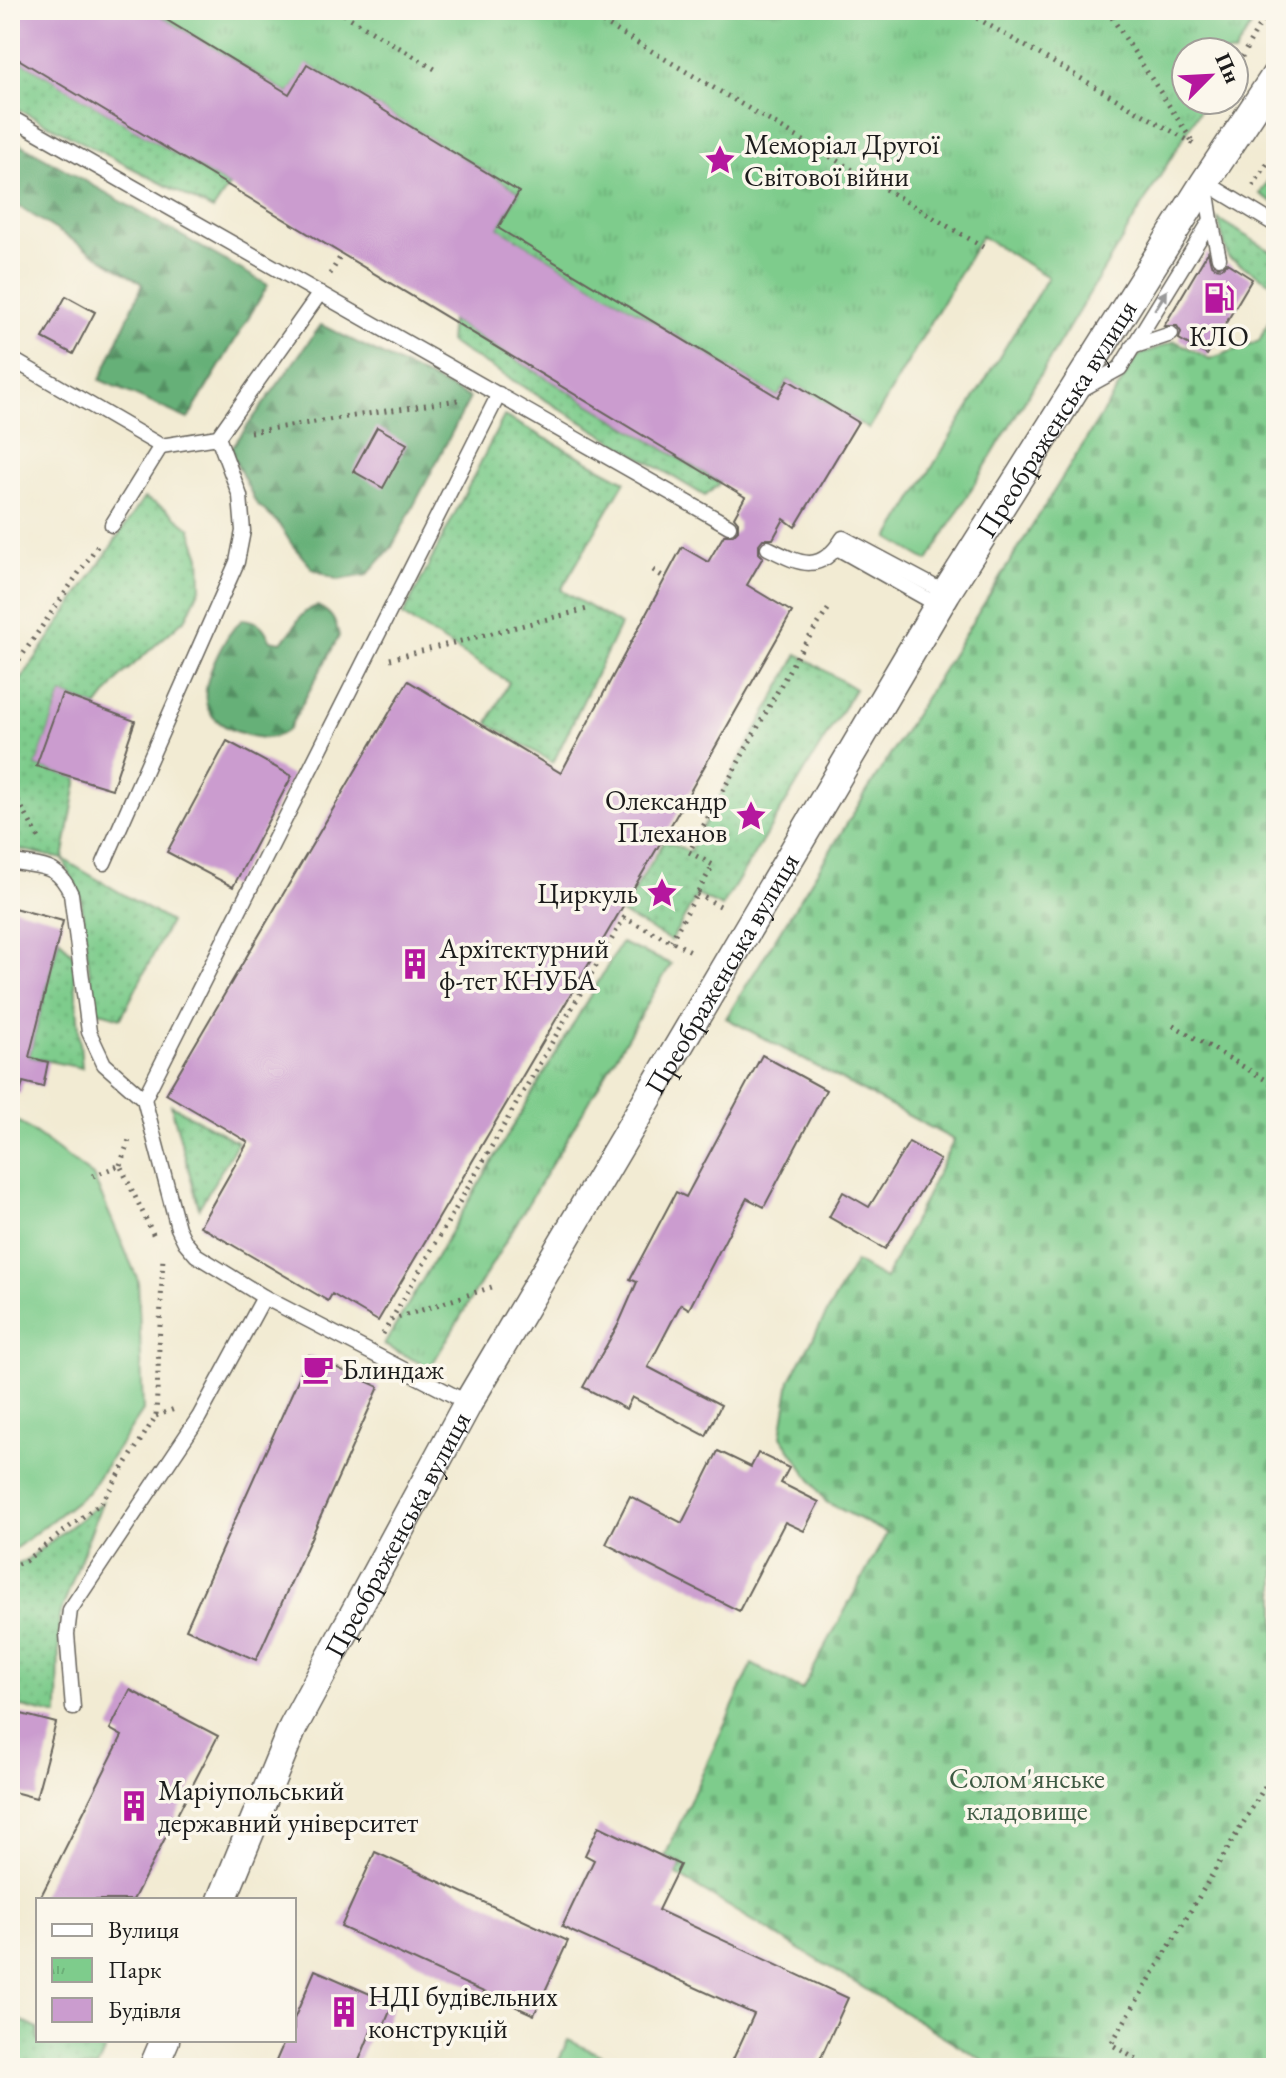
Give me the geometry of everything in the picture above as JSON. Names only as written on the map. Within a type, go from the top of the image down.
[{"type":"street","name":"Преображенська вулиця","points":[[223,1898],[293,1727],[468,1403],[942,599],[1276,75]]},
{"type":"street","points":[[153,2068],[164,2042]]},
{"type":"lane","points":[[10,117],[729,526]]},
{"type":"lane","points":[[1205,182],[1276,225]]},
{"type":"lane","points":[[1205,182],[1219,258]]},
{"type":"lane","points":[[1072,394],[1120,368],[1211,220]]},
{"type":"lane","points":[[10,358],[161,446],[218,437],[320,293]]},
{"type":"lane","points":[[1132,347],[1171,334]]},
{"type":"lane","points":[[144,1099],[499,394]]},
{"type":"lane","points":[[104,863],[237,562],[243,531],[240,496],[218,437]]},
{"type":"lane","points":[[112,525],[161,446]]},
{"type":"lane","points":[[768,548],[805,564],[822,560],[837,548],[843,538],[942,599]]},
{"type":"lane","points":[[10,861],[56,871],[71,894],[89,1032],[104,1064],[144,1099],[178,1228],[185,1242],[196,1255],[264,1297],[468,1403]]},
{"type":"lane","points":[[73,1708],[67,1634],[70,1610],[199,1417],[264,1297]]},
{"type":"path","points":[[337,10],[438,71]]},
{"type":"path","points":[[582,10],[983,247]]},
{"type":"path","points":[[963,10],[1194,144],[1107,10]]},
{"type":"path","points":[[1250,42],[1268,10]]},
{"type":"path","points":[[1241,205],[1276,149]]},
{"type":"path","points":[[218,437],[499,394]]},
{"type":"path","points":[[10,673],[112,525]]},
{"type":"path","points":[[653,570],[665,578]]},
{"type":"path","points":[[671,941],[713,865],[689,852],[798,654],[831,605]]},
{"type":"path","points":[[362,666],[591,608]]},
{"type":"path","points":[[10,722],[16,797],[10,822]]},
{"type":"path","points":[[16,797],[56,871]]},
{"type":"path","points":[[697,894],[722,907]]},
{"type":"path","points":[[371,1353],[624,918],[695,953]]},
{"type":"path","points":[[1173,1025],[1276,1086]]},
{"type":"path","points":[[10,1567],[25,1561],[102,1502],[156,1416],[165,1259],[120,1165],[93,1176]]},
{"type":"path","points":[[391,1320],[492,1287]]},
{"type":"path","points":[[1150,2068],[1111,2044],[1276,1768]]},
{"type":"green space","points":[[150,10],[1261,10],[1245,36],[1170,36],[1170,116],[1196,116],[928,561],[889,538],[1048,277],[981,236],[869,429],[788,380],[778,397],[498,228],[519,192],[308,65],[289,94]]},
{"type":"green space","points":[[10,54],[229,186],[213,210],[10,105]]},
{"type":"green space","points":[[10,138],[268,285],[188,419],[100,380],[143,284],[10,201]]},
{"type":"green space","points":[[1276,166],[1276,204],[1260,194]]},
{"type":"green space","points":[[1218,219],[1276,254],[1276,286],[1228,257]]},
{"type":"green space","name":"Солом'янське кладовище","points":[[1276,307],[1276,2068],[996,2068],[677,1875],[681,1864],[665,1856],[752,1664],[802,1690],[887,1533],[826,1502],[781,1436],[790,1380],[855,1262],[885,1279],[954,1140],[726,1018],[1138,356],[1175,341],[1210,359],[1259,341]]},
{"type":"green space","points":[[451,320],[720,483],[705,496],[449,342]]},
{"type":"green space","points":[[321,325],[470,398],[392,547],[367,575],[338,580],[313,569],[278,523],[256,503],[230,450]]},
{"type":"green space","points":[[504,416],[625,481],[561,590],[620,625],[553,763],[488,723],[509,682],[403,616]]},
{"type":"green space","points":[[144,498],[165,508],[190,528],[200,557],[201,586],[186,618],[122,675],[97,707],[62,694],[36,766],[78,778],[63,859],[10,847],[10,696]]},
{"type":"green space","points":[[317,606],[332,618],[339,636],[288,730],[273,737],[258,737],[219,722],[207,705],[207,682],[218,654],[235,627],[243,619],[253,621],[263,628],[270,640],[281,642],[304,613]]},
{"type":"green space","points":[[798,654],[855,689],[722,907],[697,895],[671,941],[621,913],[665,840],[689,852]]},
{"type":"green space","points":[[63,859],[170,922],[121,1018],[94,1010],[81,897]]},
{"type":"green space","points":[[59,938],[73,955],[82,1068],[29,1057]]},
{"type":"green space","points":[[621,943],[671,964],[430,1368],[384,1345]]},
{"type":"green space","points":[[171,1105],[238,1142],[199,1208]]},
{"type":"green space","points":[[10,1115],[93,1176],[138,1280],[143,1411],[88,1492],[16,1548],[10,1549]]},
{"type":"green space","points":[[102,1502],[59,1617],[58,1716],[10,1704],[10,1567],[25,1561]]},
{"type":"green space","points":[[10,2015],[36,2028],[36,2042],[108,2042],[97,2068],[10,2068]]},
{"type":"green space","points":[[568,2040],[628,2068],[555,2068]]},
{"type":"building","name":"Архітектурний ф-тет КНУБА","points":[[10,10],[150,10],[289,94],[307,64],[519,192],[498,228],[778,397],[788,380],[858,422],[795,527],[784,519],[773,539],[763,539],[759,544],[759,553],[763,557],[747,585],[792,612],[675,818],[378,1321],[332,1294],[328,1301],[200,1226],[248,1142],[166,1094],[408,681],[561,773],[682,547],[708,562],[724,535],[733,535],[738,530],[734,517],[745,497],[10,54]]},
{"type":"building","name":"КЛО","points":[[1208,252],[1215,267],[1222,268],[1227,263],[1252,279],[1207,355],[1179,339],[1181,332],[1177,326],[1164,326]]},
{"type":"building","points":[[66,296],[95,312],[73,354],[43,338]]},
{"type":"building","points":[[377,427],[407,444],[383,488],[353,471]]},
{"type":"building","points":[[62,694],[135,721],[112,789],[36,766]]},
{"type":"building","points":[[227,741],[292,776],[233,887],[167,852]]},
{"type":"building","points":[[10,907],[63,921],[29,1057],[48,1062],[43,1087],[23,1082],[20,1094],[10,1093]]},
{"type":"building","points":[[762,1055],[826,1090],[764,1207],[747,1198],[689,1309],[681,1304],[648,1367],[721,1405],[706,1436],[632,1397],[626,1409],[583,1387],[619,1323],[637,1282],[630,1279],[676,1192],[686,1197]]},
{"type":"building","points":[[909,1142],[940,1160],[885,1249],[829,1217],[843,1192],[869,1207]]},
{"type":"building","points":[[309,1355],[379,1387],[256,1660],[186,1629]]},
{"type":"building","points":[[718,1451],[751,1467],[758,1453],[789,1468],[781,1483],[819,1502],[804,1531],[785,1522],[739,1611],[606,1544],[630,1496],[682,1523]]},
{"type":"building","name":"Маріупольський державний університет","points":[[130,1690],[218,1736],[134,1898],[40,1898],[122,1736],[110,1729]]},
{"type":"building","points":[[10,1711],[56,1723],[36,1798],[10,1791]]},
{"type":"building","points":[[599,1826],[680,1865],[658,1910],[848,1998],[816,2068],[729,2068],[754,2014],[562,1927],[594,1860],[585,1855]]},
{"type":"building","points":[[375,1852],[568,1941],[534,2015],[341,1927]]},
{"type":"building","name":"НДІ будівельних конструкцій","points":[[315,1970],[393,2004],[383,2028],[374,2024],[356,2068],[273,2068],[284,2042],[296,2042],[296,2014]]},
{"type":"place","name":"Меморіал Другої Світової війни","points":[[720,160]]},
{"type":"place","name":"КЛО","points":[[1219,298]]},
{"type":"place","name":"Олександр Плеханов","points":[[751,816]]},
{"type":"place","name":"Циркуль","points":[[662,893]]},
{"type":"place","name":"Архітектурний ф-тет КНУБА","points":[[415,964]]},
{"type":"place","name":"Блиндаж","points":[[318,1369]]},
{"type":"place","name":"Маріупольський державний університет","points":[[134,1806]]},
{"type":"place","name":"НДІ будівельних конструкцій","points":[[344,2012]]}]
